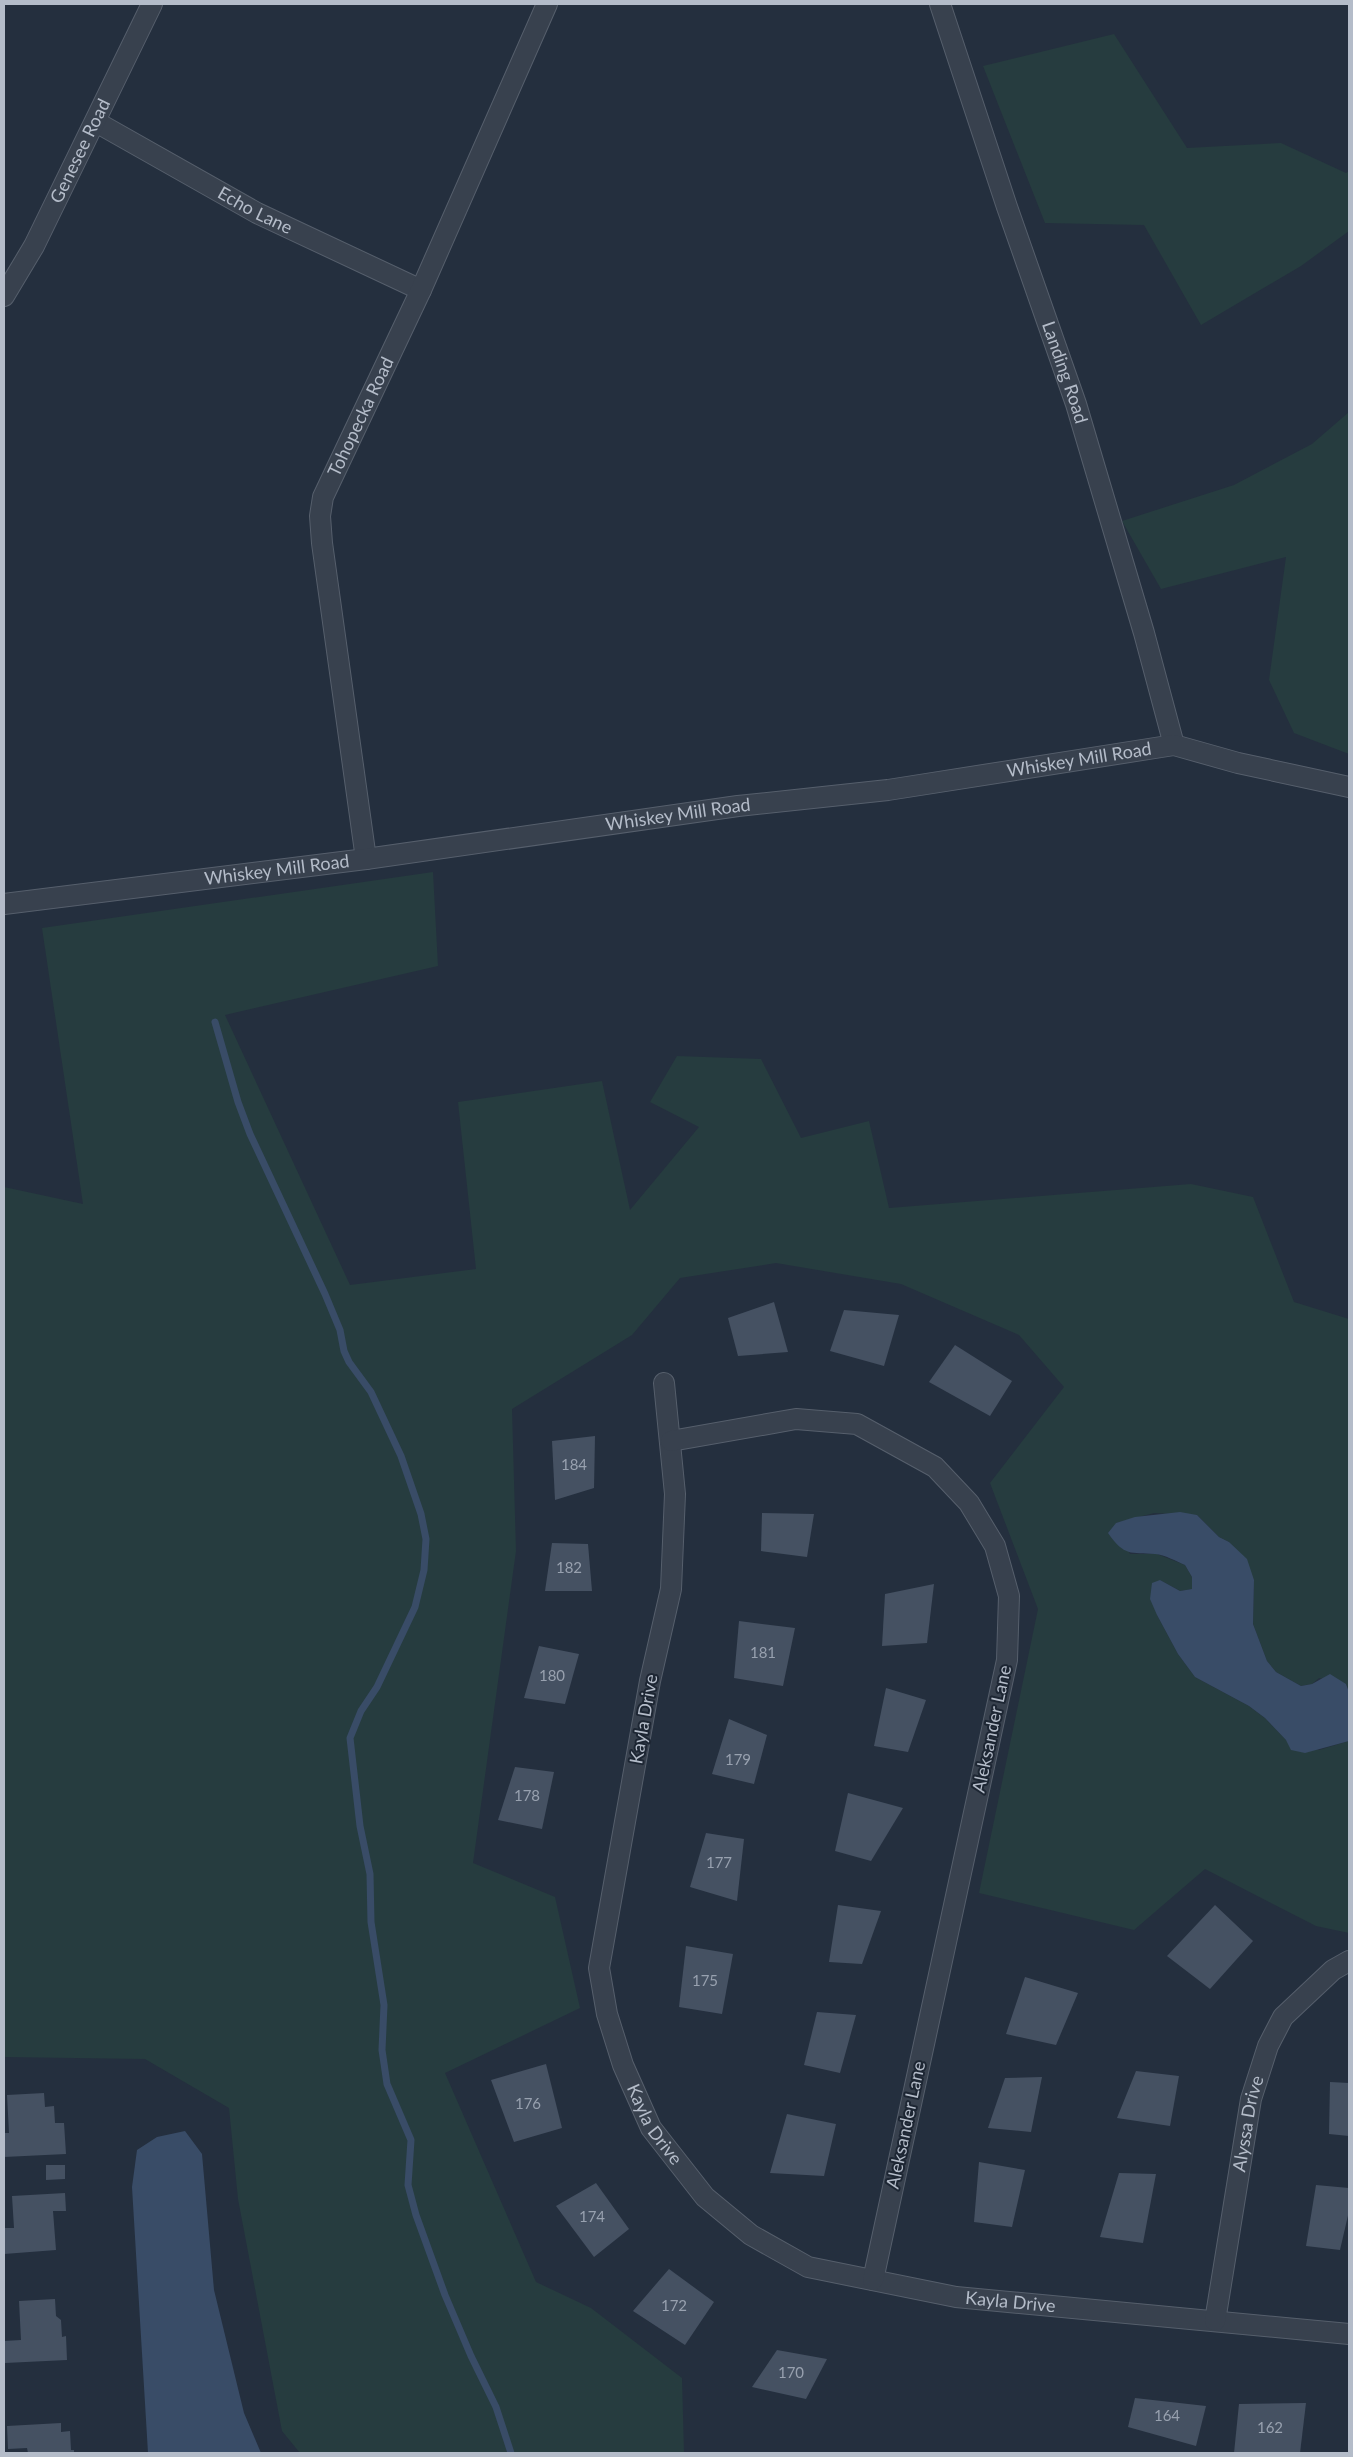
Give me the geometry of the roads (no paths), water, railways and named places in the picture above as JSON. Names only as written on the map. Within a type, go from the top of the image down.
[{"type":"street","name":"Genesee Road","points":[[4,296],[34,246],[152,4]]},
{"type":"street","name":"Tohopecka Road","points":[[366,859],[322,543],[320,516],[323,497],[329,480],[421,290],[547,4]]},
{"type":"street","name":"Landing Road","points":[[940,4],[1007,207],[1076,404],[1144,633],[1174,745]]},
{"type":"street","name":"Echo Lane","points":[[96,122],[257,213],[421,290]]},
{"type":"street","name":"Whiskey Mill Road","points":[[4,904],[366,859],[738,806],[888,790],[1174,745],[1238,764],[1349,787]]},
{"type":"street","name":"Kayla Drive","points":[[664,1383],[675,1494],[671,1589],[650,1681],[599,1968],[607,2014],[623,2065],[651,2128],[705,2197],[751,2235],[808,2267],[956,2297],[1349,2334]]},
{"type":"street","name":"Aleksander Lane","points":[[671,1441],[796,1419],[856,1424],[935,1467],[970,1503],[995,1546],[1009,1596],[1007,1660],[873,2280]]},
{"type":"street","name":"Alyssa Drive","points":[[1215,2321],[1251,2099],[1268,2046],[1283,2017],[1333,1970],[1349,1961]]},
{"type":"water","points":[[1180,1512],[1197,1515],[1219,1537],[1229,1542],[1247,1559],[1254,1580],[1253,1624],[1267,1661],[1276,1672],[1301,1686],[1312,1684],[1330,1674],[1346,1684],[1349,1692],[1349,1741],[1305,1753],[1291,1750],[1286,1740],[1265,1718],[1249,1706],[1195,1677],[1178,1654],[1150,1599],[1152,1583],[1160,1580],[1180,1591],[1192,1589],[1192,1577],[1185,1565],[1170,1558],[1124,1550],[1108,1533],[1116,1523],[1135,1517]]},
{"type":"water","points":[[185,2131],[202,2154],[214,2290],[244,2413],[261,2453],[148,2453],[132,2187],[137,2150],[157,2137]]},
{"type":"waterway","points":[[215,1022],[238,1102],[250,1134],[325,1294],[340,1330],[344,1351],[349,1362],[371,1392],[401,1456],[421,1514],[426,1539],[424,1570],[415,1607],[377,1687],[361,1711],[350,1738],[360,1826],[370,1874],[371,1922],[384,2005],[382,2050],[387,2084],[411,2140],[408,2185],[416,2215],[445,2295],[471,2356],[496,2407],[511,2453]]}]
